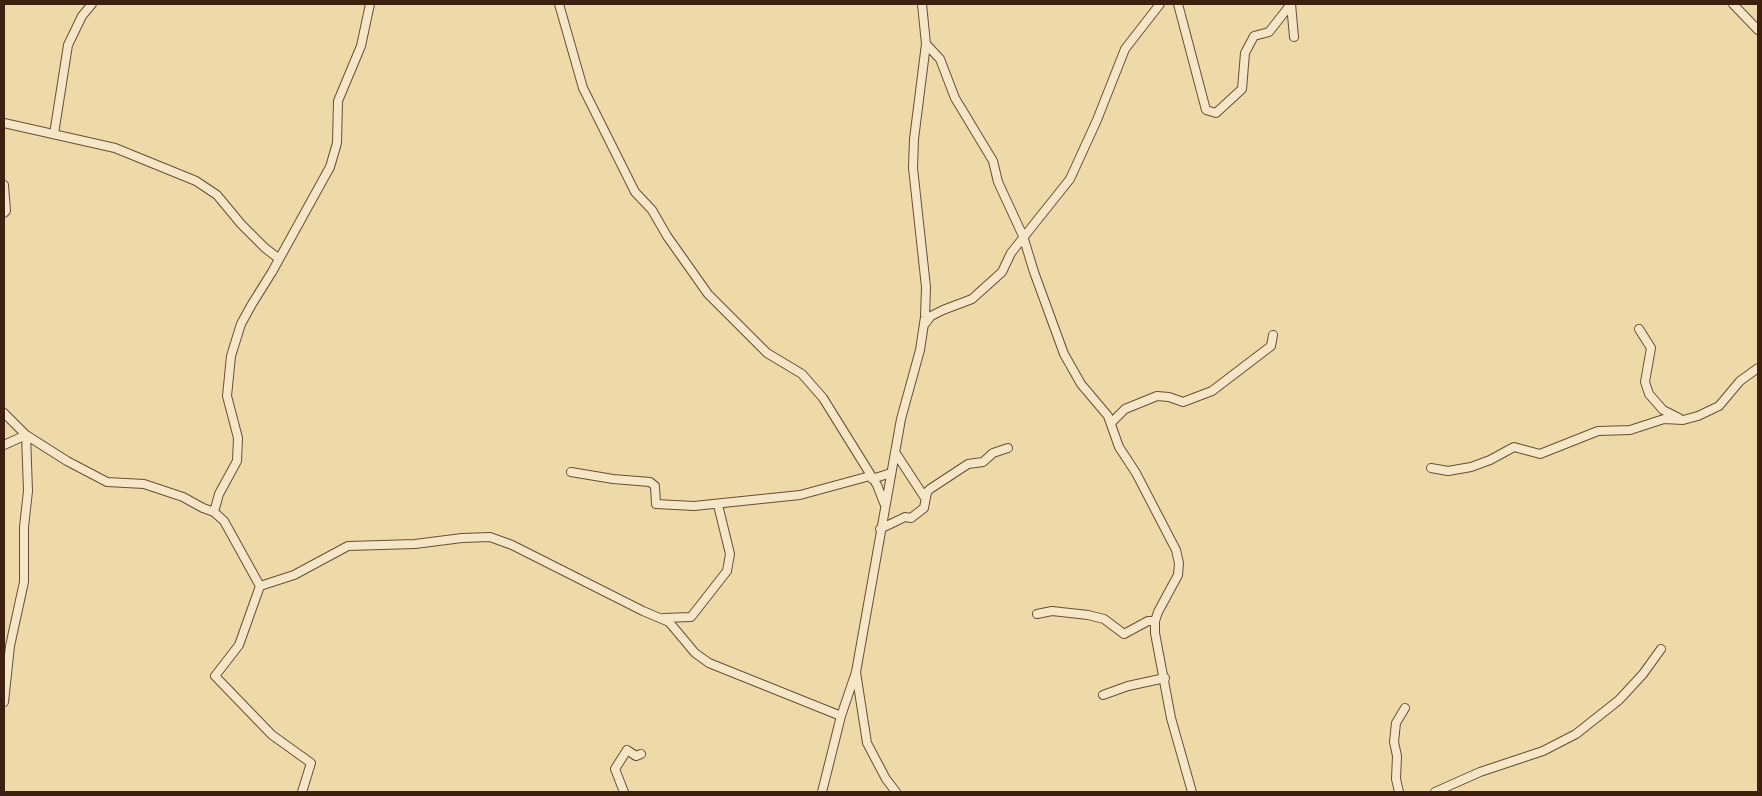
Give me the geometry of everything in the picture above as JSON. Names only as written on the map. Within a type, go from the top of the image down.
[{"type":"street","points":[[54,134],[68,45],[78,24],[92,4]]},
{"type":"street","points":[[214,512],[220,494],[237,461],[238,438],[227,396],[231,356],[242,324],[330,167],[337,143],[338,101],[361,46],[370,4]]},
{"type":"street","points":[[559,4],[583,88],[635,192],[652,210],[667,236],[708,294],[772,356],[792,367],[809,380],[823,398],[871,477],[884,505]]},
{"type":"street","points":[[822,792],[841,716],[856,672],[884,505],[904,404],[920,350],[924,325],[926,287],[913,168],[914,139],[926,44],[922,4]]},
{"type":"street","points":[[924,325],[931,316],[972,299],[1002,272],[1011,253],[1023,236],[1070,179],[1097,120],[1125,48],[1160,4]]},
{"type":"street","points":[[1178,4],[1206,110],[1216,113],[1242,89],[1245,53],[1254,36],[1269,32],[1291,4]]},
{"type":"street","points":[[1291,4],[1294,37]]},
{"type":"street","points":[[1733,4],[1758,30]]},
{"type":"street","points":[[926,44],[940,59],[953,93],[988,151],[1005,199],[1023,236],[1064,354],[1081,384],[1111,423],[1119,447],[1153,503],[1178,557],[1176,581],[1162,602],[1155,621],[1171,718],[1192,792]]},
{"type":"street","points":[[4,123],[120,150],[205,185],[278,258]]},
{"type":"street","points":[[4,186],[6,211],[4,213]]},
{"type":"street","points":[[1639,329],[1651,348],[1645,382],[1649,394],[1663,410],[1683,420]]},
{"type":"street","points":[[1111,423],[1125,409],[1157,396],[1169,397],[1183,402],[1212,391],[1271,346],[1273,335]]},
{"type":"street","points":[[1431,468],[1448,471],[1471,467],[1490,460],[1514,447],[1540,454],[1598,431],[1630,430],[1664,419],[1683,420],[1719,406],[1740,381],[1758,368]]},
{"type":"street","points":[[4,413],[26,435],[67,462],[107,482],[152,486],[183,497],[214,512],[224,521],[260,586],[240,645],[215,676],[272,735],[311,763],[302,792]]},
{"type":"street","points":[[4,445],[26,435]]},
{"type":"street","points":[[4,702],[10,646],[24,582],[24,527],[28,491],[26,435]]},
{"type":"street","points":[[880,529],[905,517],[911,518],[921,512],[930,489],[968,464],[983,462],[993,453],[1008,448]]},
{"type":"street","points":[[895,452],[925,498]]},
{"type":"street","points":[[571,472],[653,483],[656,504],[694,506],[800,495],[891,473]]},
{"type":"street","points":[[679,633],[679,624],[691,617],[711,593],[730,564],[730,554],[718,504]]},
{"type":"street","points":[[260,586],[294,575],[348,546],[415,544],[462,538],[490,537],[512,545],[669,622],[695,653],[709,663],[841,716]]},
{"type":"street","points":[[1036,614],[1052,612],[1088,615],[1104,619],[1124,634],[1148,621],[1155,621]]},
{"type":"street","points":[[660,618],[687,618]]},
{"type":"street","points":[[1435,792],[1480,772],[1543,751],[1576,734],[1619,700],[1643,674],[1661,649]]},
{"type":"street","points":[[856,672],[867,743],[886,779],[896,792]]},
{"type":"street","points":[[1103,695],[1128,686],[1165,678]]},
{"type":"street","points":[[1399,792],[1394,742],[1396,723],[1405,708]]},
{"type":"street","points":[[624,792],[616,769],[627,750],[636,756],[641,754]]}]
